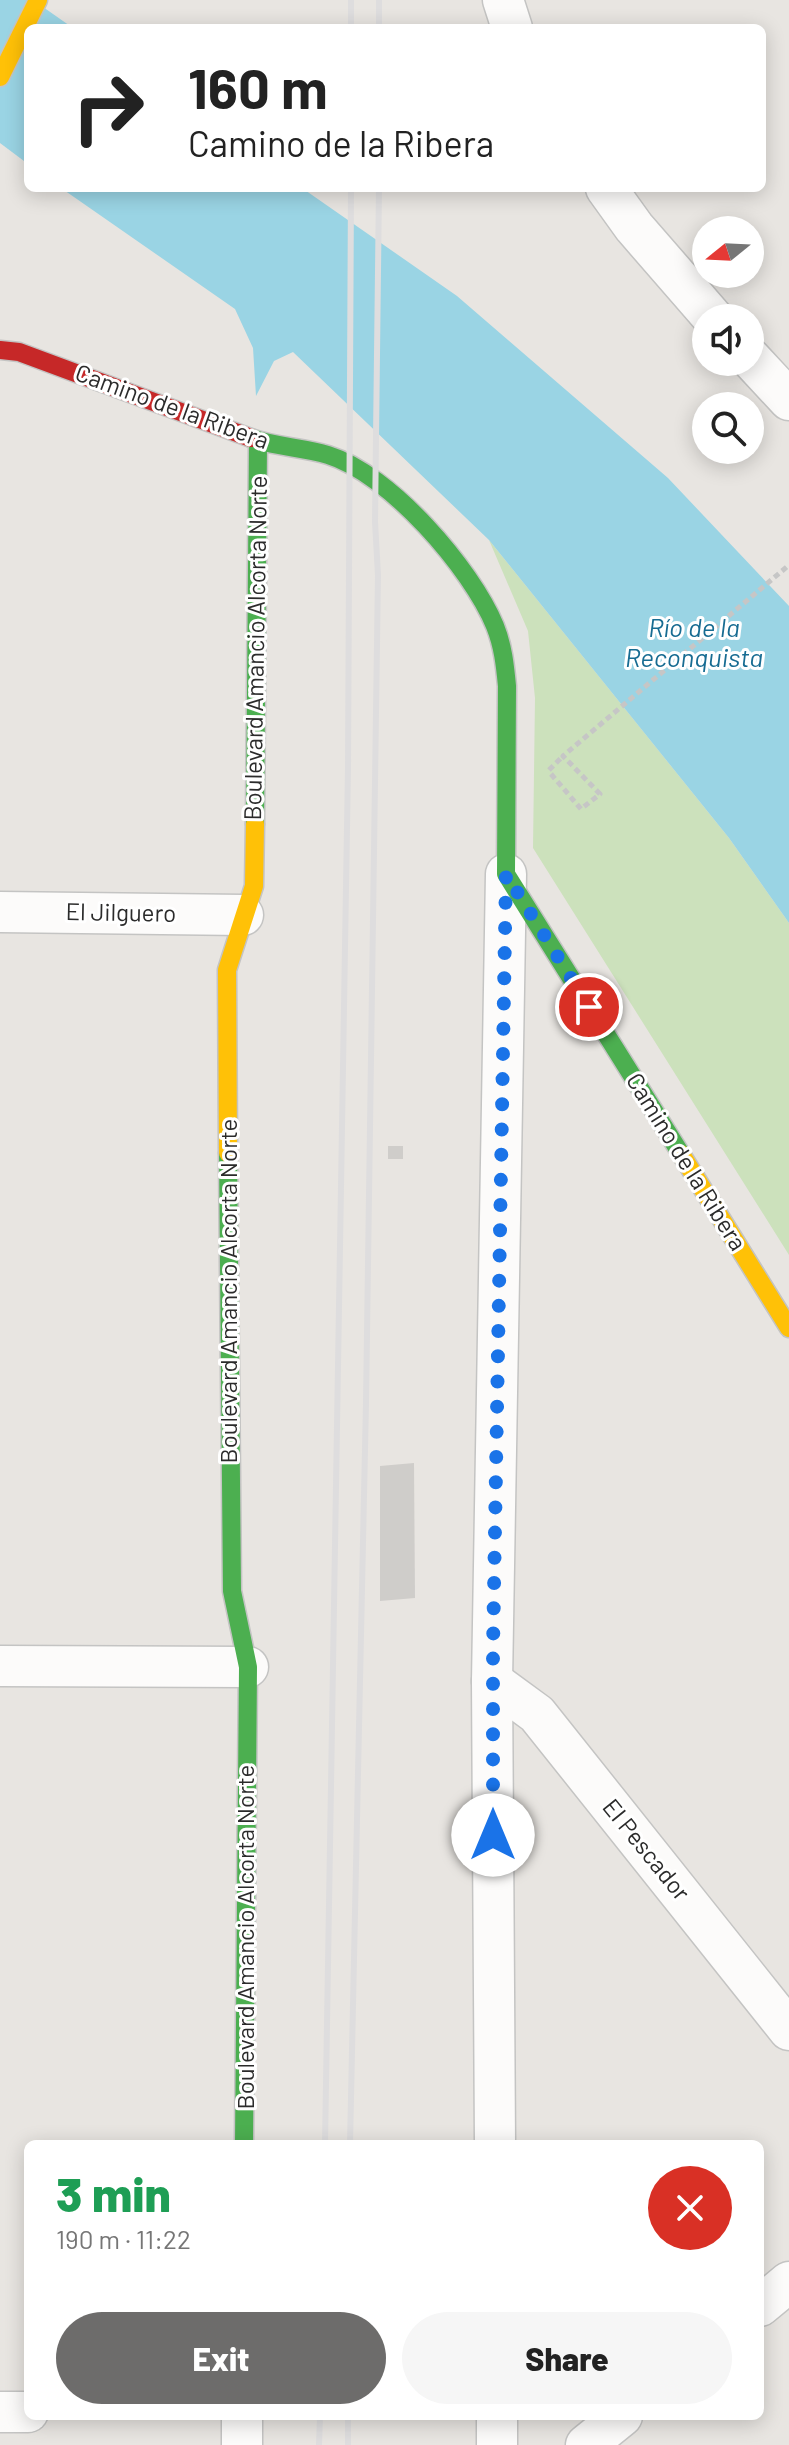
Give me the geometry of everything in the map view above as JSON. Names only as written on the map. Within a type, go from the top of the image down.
[{"type":"street","points":[[26,24],[38,0]]},
{"type":"street","points":[[503,0],[511,24]]},
{"type":"street","points":[[0,77],[24,28]]},
{"type":"street","points":[[609,192],[634,227],[701,304]]},
{"type":"street","name":"Camino de la Ribera","points":[[0,350],[19,352],[258,441],[329,455],[366,472],[395,495],[452,556],[478,593],[495,627],[505,660],[506,874],[789,1328]]},
{"type":"street","points":[[764,373],[789,400]]},
{"type":"street","name":"Boulevard Amancio Alcorta Norte","points":[[244,2140],[248,1667],[232,1591],[227,970],[254,886],[258,441]]},
{"type":"street","points":[[495,2140],[492,1681],[506,874]]},
{"type":"street","name":"El Jilguero","points":[[0,912],[243,915]]},
{"type":"street","points":[[0,1666],[248,1667]]},
{"type":"street","name":"El Pescador","points":[[492,1681],[537,1714],[789,2030]]},
{"type":"street","points":[[764,2303],[789,2282]]},
{"type":"street","points":[[0,2412],[24,2412]]},
{"type":"street","points":[[242,2420],[242,2445]]},
{"type":"street","points":[[497,2420],[497,2445]]},
{"type":"street","points":[[586,2445],[617,2420]]},
{"type":"path","points":[[563,756],[600,794],[581,809],[548,771],[563,756],[789,565]]},
{"type":"green space","points":[[489,540],[729,838],[789,923],[789,1255],[533,848],[535,698],[528,631]]},
{"type":"water","points":[[0,0],[33,0],[67,24],[24,24],[24,161],[0,143]]},
{"type":"water","name":"Río de la Reconquista","points":[[67,192],[308,192],[457,296],[668,478],[789,606],[789,923],[729,838],[489,540],[293,352],[274,361],[256,396],[253,348],[235,309]]},
{"type":"building","points":[[388,1146],[403,1146],[403,1159],[388,1159]]},
{"type":"building","points":[[414,1463],[415,1598],[380,1601],[380,1466]]},
{"type":"railway","points":[[351,0],[351,24]]},
{"type":"railway","points":[[379,0],[379,24]]},
{"type":"railway","points":[[325,2140],[348,768],[351,192]]},
{"type":"railway","points":[[350,2140],[366,1403],[378,575],[375,522],[379,192]]},
{"type":"railway","points":[[319,2445],[320,2420]]},
{"type":"railway","points":[[348,2420],[348,2445]]},
{"type":"traffic: fast","points":[[251,438],[328,455],[352,465],[402,502],[468,577],[495,626],[507,686],[506,874],[681,1154]]},
{"type":"traffic: fast","points":[[255,824],[258,441]]},
{"type":"traffic: fast","points":[[228,1153],[232,1591],[248,1667],[244,2140]]},
{"type":"traffic: slow","points":[[26,24],[38,0]]},
{"type":"traffic: slow","points":[[0,77],[24,28]]},
{"type":"traffic: slow","points":[[228,1153],[227,970],[254,886],[255,824]]},
{"type":"traffic: slow","points":[[681,1154],[789,1328]]},
{"type":"traffic: jam","points":[[0,350],[19,352],[251,438]]},
{"type":"route","points":[[493,1835],[493,1650],[506,874],[589,1007]]}]
